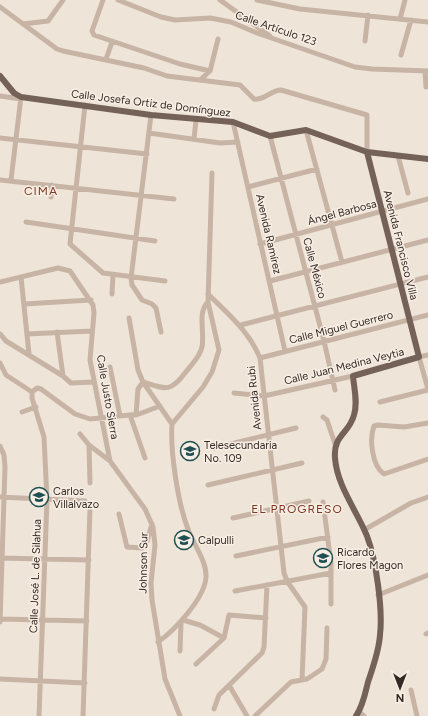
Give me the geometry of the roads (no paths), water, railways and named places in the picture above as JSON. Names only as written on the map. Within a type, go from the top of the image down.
[{"type":"main road","points":[[0,76],[14,93],[21,98]]},
{"type":"main road","name":"Calle Josefa Ortiz de Domínguez","points":[[21,98],[85,105],[151,115],[233,122],[270,136]]},
{"type":"main road","points":[[270,136],[306,130],[367,152],[428,159]]},
{"type":"main road","name":"Avenida Francisco Villa","points":[[367,152],[420,358]]},
{"type":"main road","name":"Calle Juan Medina Veytia","points":[[353,376],[420,358]]},
{"type":"main road","points":[[353,376],[356,408],[354,417],[335,444],[335,460],[346,494],[364,530],[373,559],[378,595],[380,636],[360,715]]},
{"type":"street","points":[[23,24],[48,21],[63,0]]},
{"type":"street","points":[[103,0],[92,31],[94,35],[180,64],[210,72]]},
{"type":"street","name":"Calle Artículo 123","points":[[118,0],[161,17],[175,20],[210,18],[222,20],[355,67],[378,70],[427,71]]},
{"type":"street","points":[[220,0],[272,38]]},
{"type":"street","points":[[257,0],[300,9],[428,22]]},
{"type":"street","points":[[400,19],[405,0]]},
{"type":"street","points":[[0,7],[60,51],[106,59],[151,70],[167,76],[240,85],[254,99],[262,98],[273,91],[281,90],[367,115],[367,152]]},
{"type":"street","points":[[365,41],[368,15]]},
{"type":"street","points":[[401,55],[411,20]]},
{"type":"street","points":[[200,80],[210,72],[218,39]]},
{"type":"street","points":[[106,59],[112,42]]},
{"type":"street","points":[[426,87],[427,71]]},
{"type":"street","name":"Calle Josefa Ortiz de Domínguez","points":[[0,96],[21,98]]},
{"type":"street","points":[[11,180],[21,98]]},
{"type":"street","points":[[85,105],[70,228],[70,244],[100,271],[132,278],[165,281]]},
{"type":"street","points":[[151,115],[136,238],[132,285],[142,300],[154,305],[161,332]]},
{"type":"street","points":[[194,139],[196,120]]},
{"type":"street","name":"Avenida Ramírez","points":[[233,122],[285,351]]},
{"type":"street","points":[[306,130],[342,262]]},
{"type":"street","points":[[149,133],[220,143],[238,142]]},
{"type":"street","name":"Calle México","points":[[270,136],[336,390]]},
{"type":"street","points":[[0,138],[147,154]]},
{"type":"street","points":[[398,156],[408,194]]},
{"type":"street","points":[[248,188],[317,169]]},
{"type":"street","points":[[172,424],[203,386],[218,359],[219,343],[208,302],[212,173]]},
{"type":"street","points":[[0,180],[174,199]]},
{"type":"street","points":[[51,197],[52,185]]},
{"type":"street","name":"Ángel Barbosa","points":[[260,244],[428,199]]},
{"type":"street","points":[[26,222],[155,241]]},
{"type":"street","points":[[270,281],[428,240]]},
{"type":"street","name":"Calle Justo Sierra","points":[[0,282],[58,268],[64,269],[70,271],[91,300],[94,313],[90,355],[110,461]]},
{"type":"street","points":[[112,294],[113,275]]},
{"type":"street","points":[[21,277],[30,354]]},
{"type":"street","points":[[241,325],[428,277]]},
{"type":"street","name":"Avenida Rubi","points":[[208,294],[241,325],[260,358],[284,573],[287,582],[301,599],[304,607],[302,680]]},
{"type":"street","points":[[24,304],[91,300]]},
{"type":"street","points":[[143,382],[167,388],[176,385],[201,351],[202,311],[204,305],[208,302]]},
{"type":"street","name":"Calle Miguel Guerrero","points":[[260,358],[428,315]]},
{"type":"street","points":[[129,318],[138,370],[143,382],[172,424],[171,446],[183,513],[188,530],[205,567],[206,577],[204,586],[182,622],[158,642]]},
{"type":"street","points":[[27,334],[92,331]]},
{"type":"street","points":[[57,332],[63,376]]},
{"type":"street","points":[[0,334],[6,341],[30,354],[63,376],[72,384],[94,382]]},
{"type":"street","name":"Calle Juan Medina Veytia","points":[[420,358],[428,355]]},
{"type":"street","name":"Avenida Francisco Villa","points":[[420,358],[428,389]]},
{"type":"street","points":[[0,363],[8,378],[32,392],[37,388],[41,389],[75,414],[90,419],[133,415],[160,406]]},
{"type":"street","points":[[110,367],[120,416]]},
{"type":"street","name":"Calle Juan Medina Veytia","points":[[234,393],[264,396],[353,376]]},
{"type":"street","points":[[143,382],[138,389],[133,415],[144,458]]},
{"type":"street","points":[[380,402],[428,389]]},
{"type":"street","name":"Calle José L. de Silahua","points":[[32,392],[44,436],[47,500],[39,716]]},
{"type":"street","points":[[22,412],[36,407]]},
{"type":"street","points":[[323,417],[327,420],[335,444]]},
{"type":"street","points":[[428,423],[404,427],[378,425],[374,426],[372,430],[372,451],[380,471],[384,474],[428,459]]},
{"type":"street","points":[[214,448],[296,428]]},
{"type":"street","name":"Johnson Sur","points":[[80,434],[89,445],[110,461],[145,509],[152,524],[155,545],[151,583],[158,642],[165,679],[180,716]]},
{"type":"street","points":[[89,445],[90,483]]},
{"type":"street","points":[[0,446],[5,462],[2,497],[0,622]]},
{"type":"street","points":[[208,485],[302,463]]},
{"type":"street","points":[[2,497],[85,501],[90,509],[83,716]]},
{"type":"street","points":[[364,530],[406,506],[428,497]]},
{"type":"street","points":[[233,518],[309,501]]},
{"type":"street","points":[[323,502],[331,573],[331,604]]},
{"type":"street","points":[[119,514],[128,547],[131,549],[142,548],[147,541],[152,524]]},
{"type":"street","points":[[236,556],[328,537]]},
{"type":"street","points":[[1,558],[89,560]]},
{"type":"street","points":[[235,591],[331,573]]},
{"type":"street","points":[[378,595],[428,575]]},
{"type":"street","points":[[214,709],[217,698],[262,653],[264,647],[267,585]]},
{"type":"street","points":[[196,664],[224,638],[229,615],[266,618]]},
{"type":"street","points":[[0,619],[87,621]]},
{"type":"street","points":[[182,622],[200,625],[224,638]]},
{"type":"street","points":[[180,651],[182,622]]},
{"type":"street","points":[[255,716],[287,685],[296,680],[308,679],[324,666],[328,628]]},
{"type":"street","points":[[0,679],[85,683]]},
{"type":"street","points":[[229,685],[247,716]]},
{"type":"street","points":[[411,690],[417,716]]},
{"type":"place","name":"Telesecundaria No. 109","points":[[190,451]]},
{"type":"place","name":"Carlos Villalvazo","points":[[39,497]]},
{"type":"place","name":"Calpulli","points":[[184,540]]},
{"type":"place","name":"Ricardo Flores Magon","points":[[323,558]]},
{"type":"district","name":"CIMA","points":[[41,191]]},
{"type":"district","name":"EL PROGRESO","points":[[297,509]]}]
